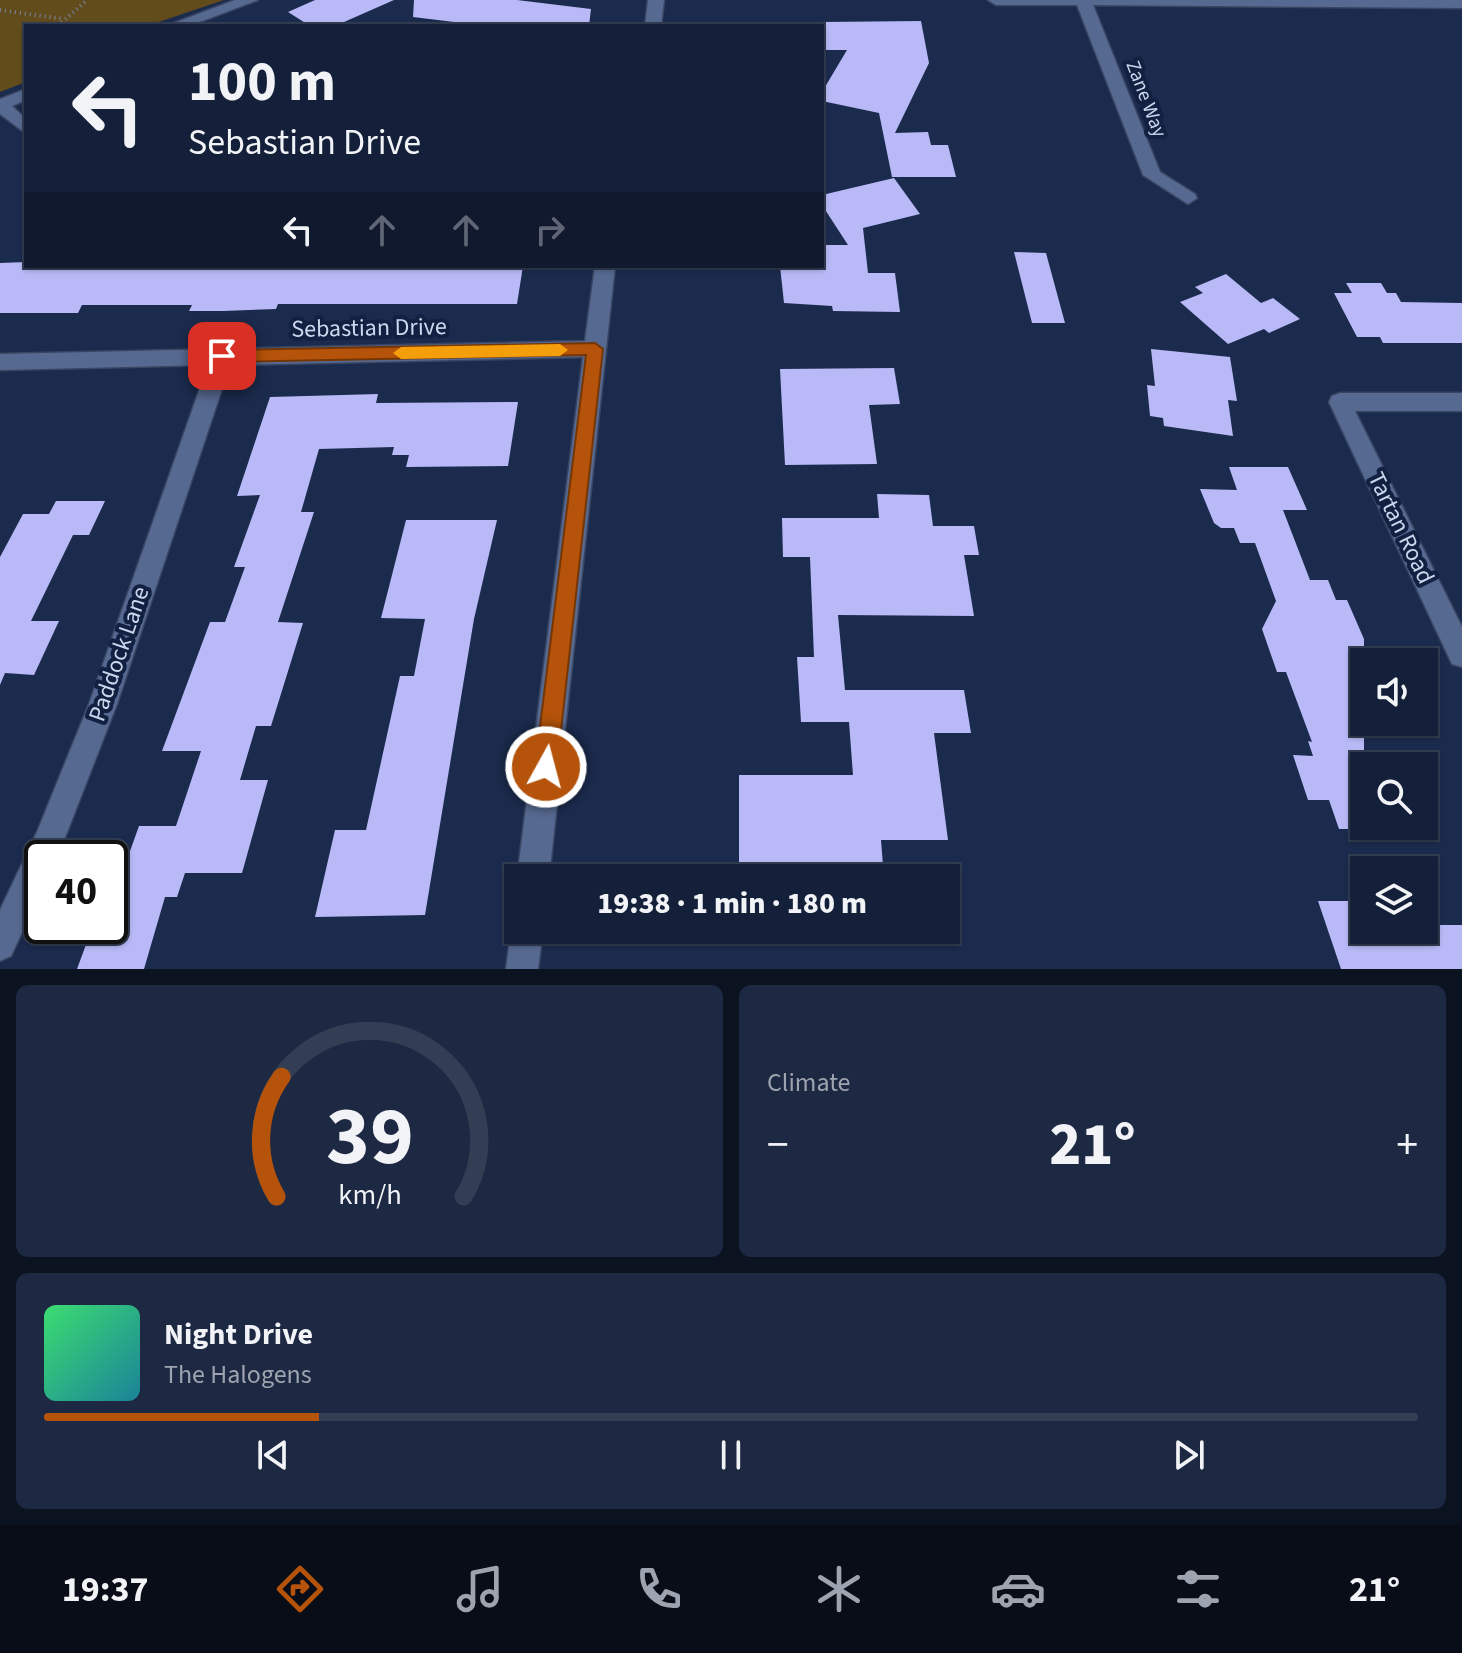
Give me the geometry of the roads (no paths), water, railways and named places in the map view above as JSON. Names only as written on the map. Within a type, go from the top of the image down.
[{"type":"street","points":[[180,24],[250,0]]},
{"type":"street","points":[[653,24],[656,0]]},
{"type":"street","points":[[996,0],[1462,3]]},
{"type":"street","name":"Zane Way","points":[[1084,0],[1152,175],[1188,198]]},
{"type":"street","points":[[209,14],[223,24]]},
{"type":"street","points":[[24,95],[0,105],[24,127]]},
{"type":"street","points":[[535,864],[605,268]]},
{"type":"street","name":"Sebastian Drive","points":[[0,362],[595,349]]},
{"type":"street","name":"Paddock Lane","points":[[0,945],[48,842],[103,704],[222,356]]},
{"type":"street","name":"Tartan Road","points":[[1462,402],[1340,402],[1462,655]]},
{"type":"street","points":[[522,969],[525,944]]}]
